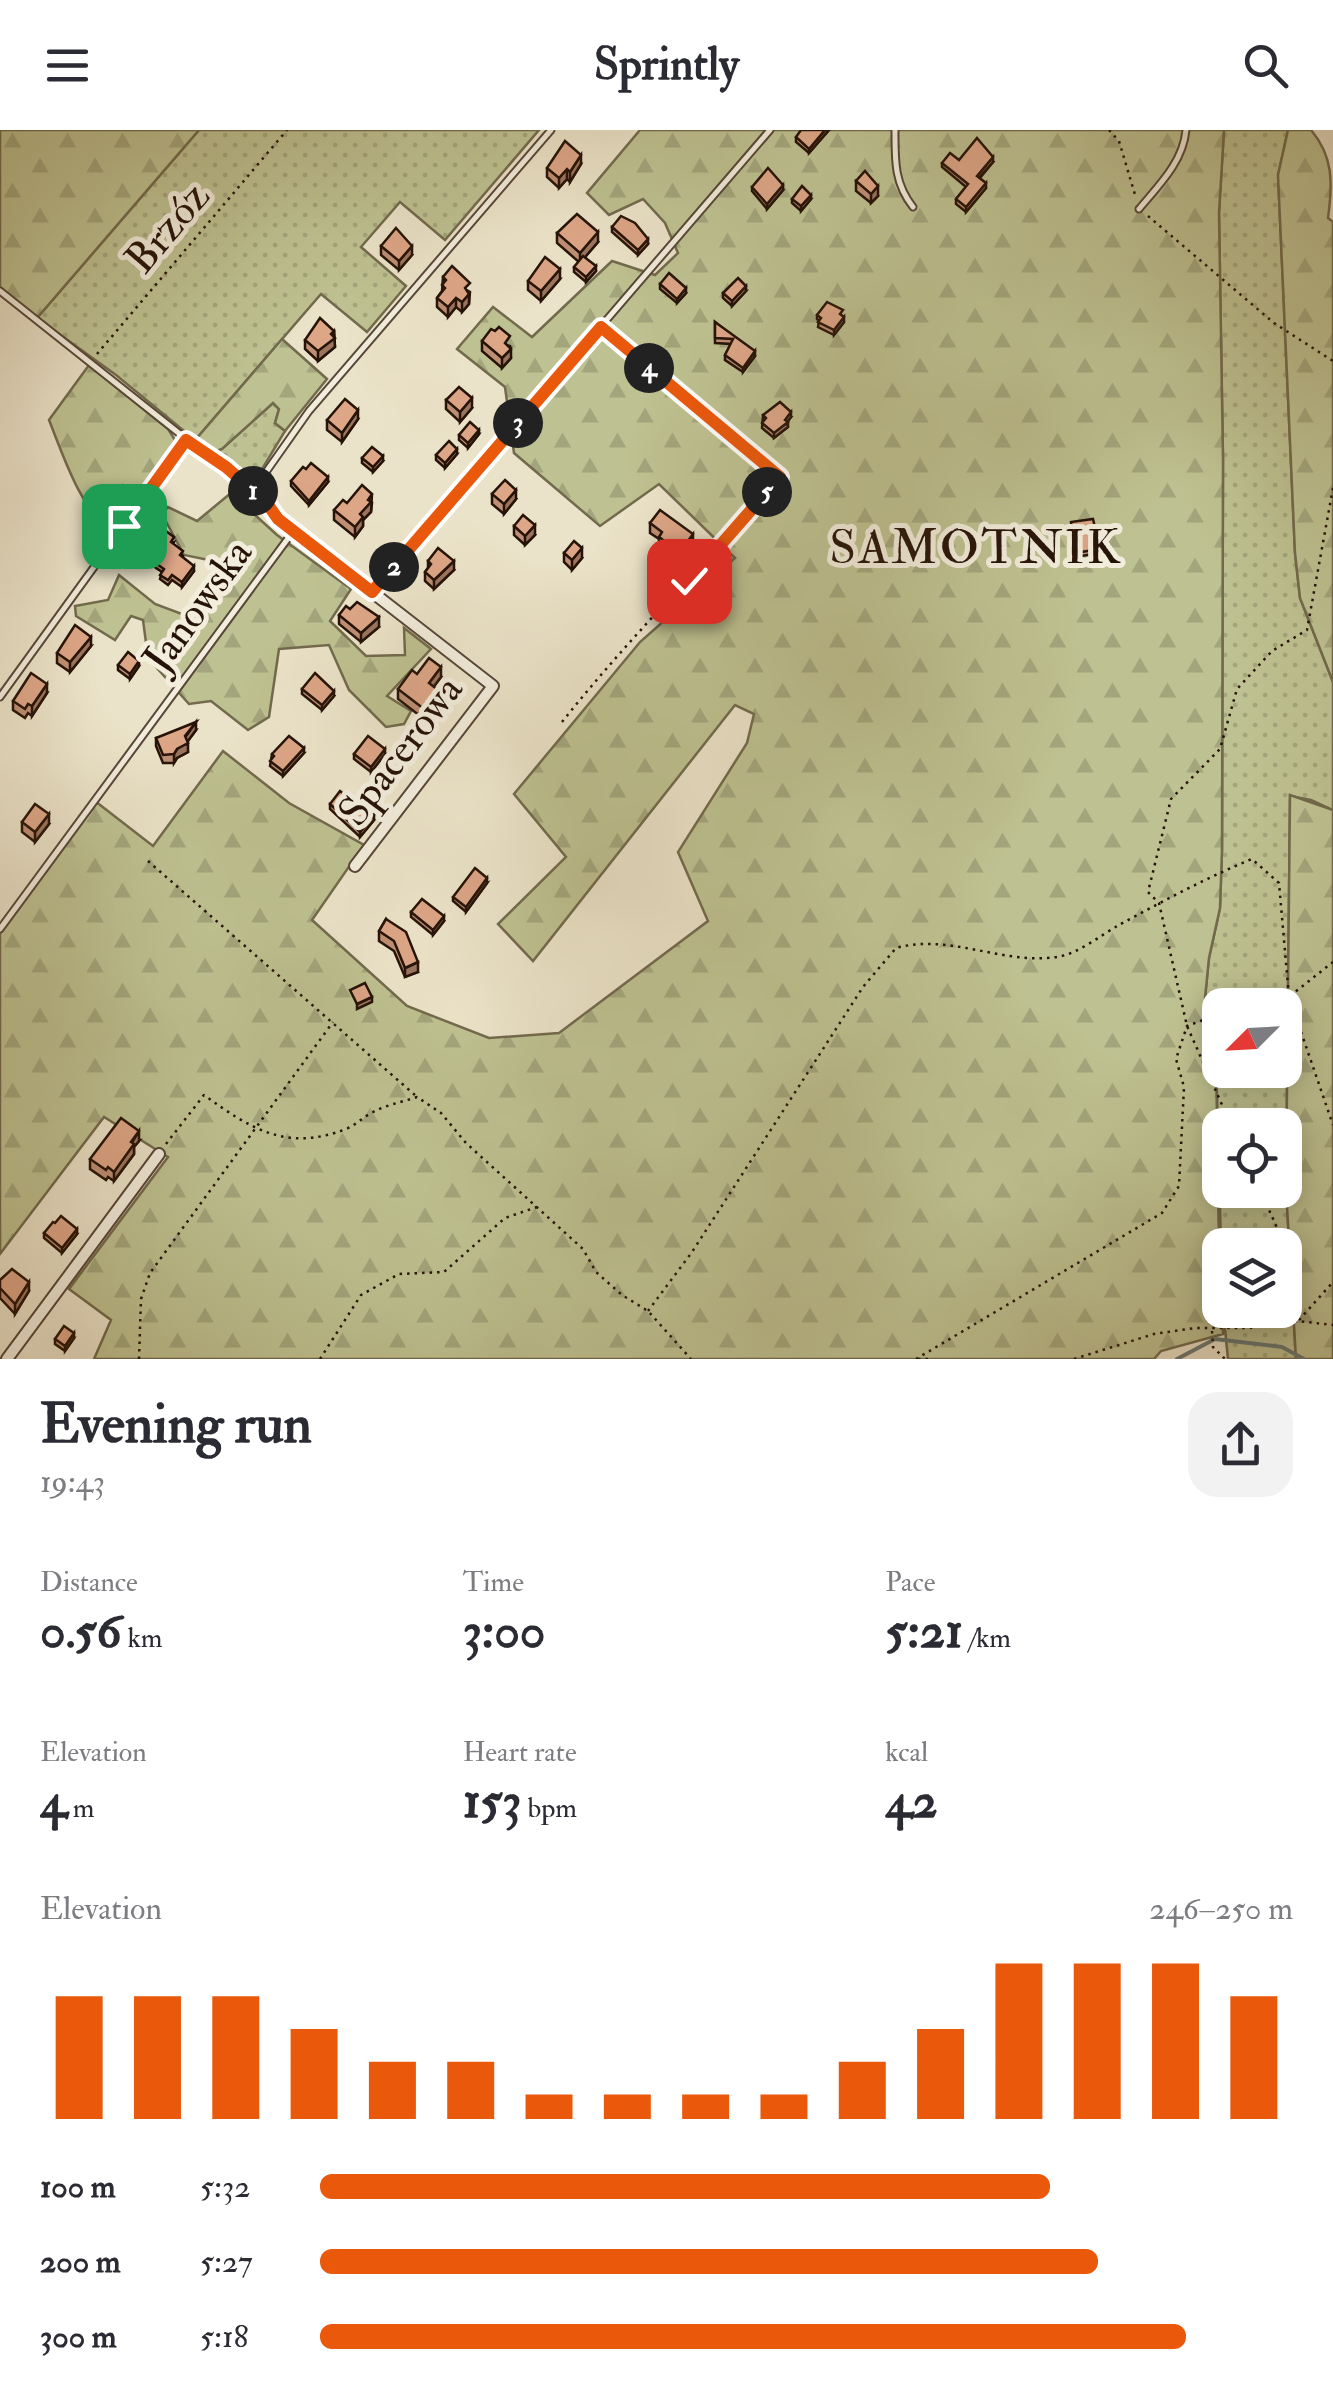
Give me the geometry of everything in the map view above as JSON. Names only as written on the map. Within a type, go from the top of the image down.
[{"type":"street","name":"Janowska","points":[[266,502],[293,531]]},
{"type":"street","name":"Spacerowa","points":[[293,531],[493,686],[355,866]]},
{"type":"street","points":[[7,1359],[158,1154]]},
{"type":"lane","points":[[266,502],[266,472],[308,410],[552,130]]},
{"type":"lane","points":[[372,592],[770,130]]},
{"type":"lane","points":[[895,130],[896,174],[901,192],[913,207]]},
{"type":"lane","points":[[1139,208],[1175,163],[1186,130]]},
{"type":"lane","name":"Janowska","points":[[0,291],[266,502]]},
{"type":"lane","points":[[601,327],[780,477]]},
{"type":"lane","points":[[0,697],[186,440]]},
{"type":"lane","name":"Janowska","points":[[0,929],[293,531]]},
{"type":"path","name":"Brzóz","points":[[91,361],[286,130]]},
{"type":"path","points":[[1110,130],[1118,141],[1139,208],[1274,323],[1333,361]]},
{"type":"path","points":[[562,722],[615,656],[689,581],[780,477]]},
{"type":"path","points":[[1224,1108],[1187,1026],[1159,903],[1148,892],[1170,799],[1220,748],[1237,689],[1272,652],[1307,630],[1333,488]]},
{"type":"path","points":[[648,1311],[692,1252],[863,986],[896,948],[934,942],[994,954],[1062,956],[1159,903],[1252,859],[1279,883],[1287,988]]},
{"type":"path","points":[[148,861],[417,1098],[441,1114],[466,1142],[583,1249],[596,1272],[648,1311],[692,1359]]},
{"type":"path","points":[[1300,988],[1333,962]]},
{"type":"path","points":[[1187,1026],[1202,1020]]},
{"type":"path","points":[[139,1359],[141,1299],[150,1273],[333,1022]]},
{"type":"path","points":[[916,1359],[1162,1212],[1179,1186],[1184,1087],[1176,1059],[1187,1026]]},
{"type":"path","points":[[1302,1037],[1333,1125]]},
{"type":"path","points":[[158,1154],[204,1095],[253,1127],[282,1140],[323,1137],[351,1127],[375,1111],[417,1098]]},
{"type":"path","points":[[320,1359],[361,1296],[400,1274],[444,1272],[505,1218],[538,1206]]},
{"type":"path","points":[[1302,1317],[1333,1282]]},
{"type":"path","points":[[1302,1321],[1333,1325]]},
{"type":"path","points":[[1074,1359],[1154,1334],[1212,1328],[1213,1346],[1225,1359]]},
{"type":"path","points":[[916,1359],[932,1359]]},
{"type":"green space","points":[[0,130],[199,130],[37,318],[0,287]]},
{"type":"green space","points":[[199,130],[539,130],[445,240],[400,202],[361,247],[406,286],[367,332],[321,294],[195,440],[116,375],[37,318]]},
{"type":"green space","points":[[640,130],[1224,130],[1219,213],[1222,850],[1220,908],[1206,988],[1202,988],[1202,1088],[1217,1088],[1217,1108],[1202,1108],[1202,1208],[1218,1208],[1219,1228],[1202,1228],[1202,1328],[1223,1328],[1223,1334],[1161,1351],[1154,1359],[94,1359],[111,1320],[69,1289],[168,1157],[104,1117],[0,1254],[0,929],[95,801],[153,846],[223,751],[289,803],[364,845],[312,920],[407,1006],[489,1038],[559,1033],[708,921],[678,852],[747,743],[754,714],[735,705],[533,961],[498,924],[566,857],[514,794],[640,642],[735,558],[659,484],[600,526],[514,453],[505,387],[457,349],[493,307],[532,337],[612,261],[655,275],[678,253],[665,223],[643,199],[609,215],[587,193]]},
{"type":"green space","points":[[1224,130],[1288,130],[1278,175],[1295,553],[1300,598],[1333,682],[1333,810],[1290,796],[1288,988],[1206,988],[1220,908],[1222,850],[1219,213]]},
{"type":"green space","points":[[1288,130],[1311,130],[1324,150],[1331,181],[1328,218],[1333,222],[1333,682],[1300,598],[1295,553],[1278,175]]},
{"type":"green space","points":[[282,339],[327,379],[285,431],[275,423],[279,409],[273,403],[222,449],[213,452],[197,438]]},
{"type":"green space","points":[[89,365],[168,429],[177,443],[112,534],[82,496],[49,420]]},
{"type":"green space","points":[[273,403],[279,409],[275,423],[285,431],[262,469],[261,496],[213,452],[222,449]]},
{"type":"green space","points":[[231,493],[277,535],[351,589],[330,621],[366,656],[405,655],[404,628],[431,649],[387,696],[411,711],[404,724],[386,727],[349,690],[329,645],[279,649],[269,717],[248,730],[211,701],[189,704],[148,658],[143,620],[131,616],[115,640],[76,616],[75,606],[108,600],[119,575],[155,604],[195,619],[238,566],[184,555],[162,514],[168,507],[197,521]]},
{"type":"green space","points":[[1290,795],[1333,810],[1333,1359],[1296,1359],[1294,1328],[1302,1328],[1302,1228],[1288,1228],[1287,1208],[1302,1208],[1302,1108],[1287,1108],[1287,1088],[1302,1088],[1302,988],[1288,988]]},
{"type":"green space","points":[[1217,1088],[1287,1088],[1287,1108],[1217,1108]]},
{"type":"green space","points":[[1220,1208],[1287,1208],[1288,1228],[1221,1228]]},
{"type":"green space","points":[[1225,1328],[1294,1328],[1296,1359],[1228,1359]]},
{"type":"building","points":[[801,130],[825,130],[809,149],[796,137]]},
{"type":"building","points":[[977,138],[993,157],[977,176],[986,183],[966,207],[956,199],[968,184],[942,163],[950,153],[959,160]]},
{"type":"building","points":[[565,141],[581,155],[570,172],[567,169],[559,178],[547,168]]},
{"type":"building","points":[[768,168],[783,185],[767,204],[752,187]]},
{"type":"building","points":[[865,171],[878,186],[871,194],[856,181]]},
{"type":"building","points":[[802,186],[811,195],[801,206],[792,199]]},
{"type":"building","points":[[577,214],[598,232],[580,253],[557,233]]},
{"type":"building","points":[[621,216],[635,223],[648,239],[638,250],[612,227]]},
{"type":"building","points":[[396,228],[412,246],[399,261],[381,246]]},
{"type":"building","points":[[583,256],[596,266],[586,277],[574,267]]},
{"type":"building","points":[[545,257],[560,269],[541,291],[528,281]]},
{"type":"building","points":[[452,266],[470,283],[465,288],[469,294],[462,302],[456,298],[448,307],[437,298],[445,288],[443,277]]},
{"type":"building","points":[[669,273],[686,288],[677,299],[660,284]]},
{"type":"building","points":[[738,278],[746,286],[732,301],[723,293]]},
{"type":"building","points":[[827,302],[843,310],[840,314],[844,317],[834,330],[818,322],[821,318],[817,315]]},
{"type":"building","points":[[320,318],[334,331],[331,334],[335,338],[318,351],[305,340]]},
{"type":"building","points":[[715,322],[755,351],[743,368],[725,355],[733,339],[715,338]]},
{"type":"building","points":[[499,327],[510,336],[505,343],[511,349],[502,358],[482,341],[491,329]]},
{"type":"building","points":[[459,387],[472,398],[460,412],[446,400]]},
{"type":"building","points":[[345,399],[358,410],[342,433],[327,420]]},
{"type":"building","points":[[780,402],[791,412],[785,420],[788,422],[774,433],[762,423],[766,418],[763,415]]},
{"type":"building","points":[[470,422],[479,430],[468,443],[459,435]]},
{"type":"building","points":[[449,441],[457,449],[445,463],[436,455]]},
{"type":"building","points":[[372,447],[383,456],[373,467],[362,458]]},
{"type":"building","points":[[311,463],[328,477],[309,501],[291,481]]},
{"type":"building","points":[[505,480],[516,490],[504,504],[492,494]]},
{"type":"building","points":[[362,485],[372,494],[368,500],[371,502],[355,527],[334,510],[343,500],[347,503]]},
{"type":"building","points":[[660,510],[693,534],[680,552],[659,537],[662,532],[650,523]]},
{"type":"building","points":[[523,515],[535,525],[525,536],[514,526]]},
{"type":"building","points":[[1093,519],[1100,549],[1081,552],[1080,545],[1074,546],[1071,522]]},
{"type":"building","points":[[166,531],[174,537],[171,542],[183,551],[180,555],[194,566],[182,582],[172,575],[168,580],[160,575],[164,569],[144,555],[140,560],[132,554],[143,538],[153,545]]},
{"type":"building","points":[[574,541],[582,548],[572,560],[564,553]]},
{"type":"building","points":[[438,548],[454,561],[434,580],[425,572]]},
{"type":"building","points":[[357,602],[379,617],[361,633],[339,615],[346,606],[350,609]]},
{"type":"building","points":[[75,625],[91,637],[70,662],[57,653]]},
{"type":"building","points":[[128,652],[139,661],[130,674],[118,665]]},
{"type":"building","points":[[429,658],[441,667],[429,683],[438,690],[424,709],[398,689],[412,670],[417,674]]},
{"type":"building","points":[[31,673],[47,684],[32,706],[28,704],[25,709],[13,701]]},
{"type":"building","points":[[315,673],[334,691],[322,705],[302,689]]},
{"type":"building","points":[[196,722],[185,736],[188,743],[174,754],[163,755],[156,738]]},
{"type":"building","points":[[289,736],[304,748],[283,771],[270,761]]},
{"type":"building","points":[[368,736],[385,749],[371,767],[354,754]]},
{"type":"building","points":[[340,791],[374,815],[360,832],[330,804]]},
{"type":"building","points":[[35,804],[49,814],[35,832],[22,822]]},
{"type":"building","points":[[475,868],[487,878],[466,907],[453,897]]},
{"type":"building","points":[[422,899],[444,916],[433,930],[411,912]]},
{"type":"building","points":[[386,919],[406,932],[418,962],[405,968],[394,941],[379,931]]},
{"type":"building","points":[[365,983],[372,997],[357,1004],[350,990]]},
{"type":"building","points":[[121,1118],[139,1131],[114,1172],[90,1159]]},
{"type":"building","points":[[61,1216],[77,1229],[62,1248],[44,1233]]},
{"type":"building","points":[[12,1269],[29,1282],[15,1304],[0,1288],[0,1280]]},
{"type":"building","points":[[64,1326],[74,1333],[65,1346],[55,1339]]},
{"type":"waterway","points":[[1177,1359],[1215,1339],[1282,1347],[1304,1359]]},
{"type":"district","name":"SAMOTNIK","points":[[976,548]]},
{"type":"route","points":[[124,526],[186,440],[226,467],[266,502],[278,519],[372,592],[601,327],[780,477],[689,581]]}]
